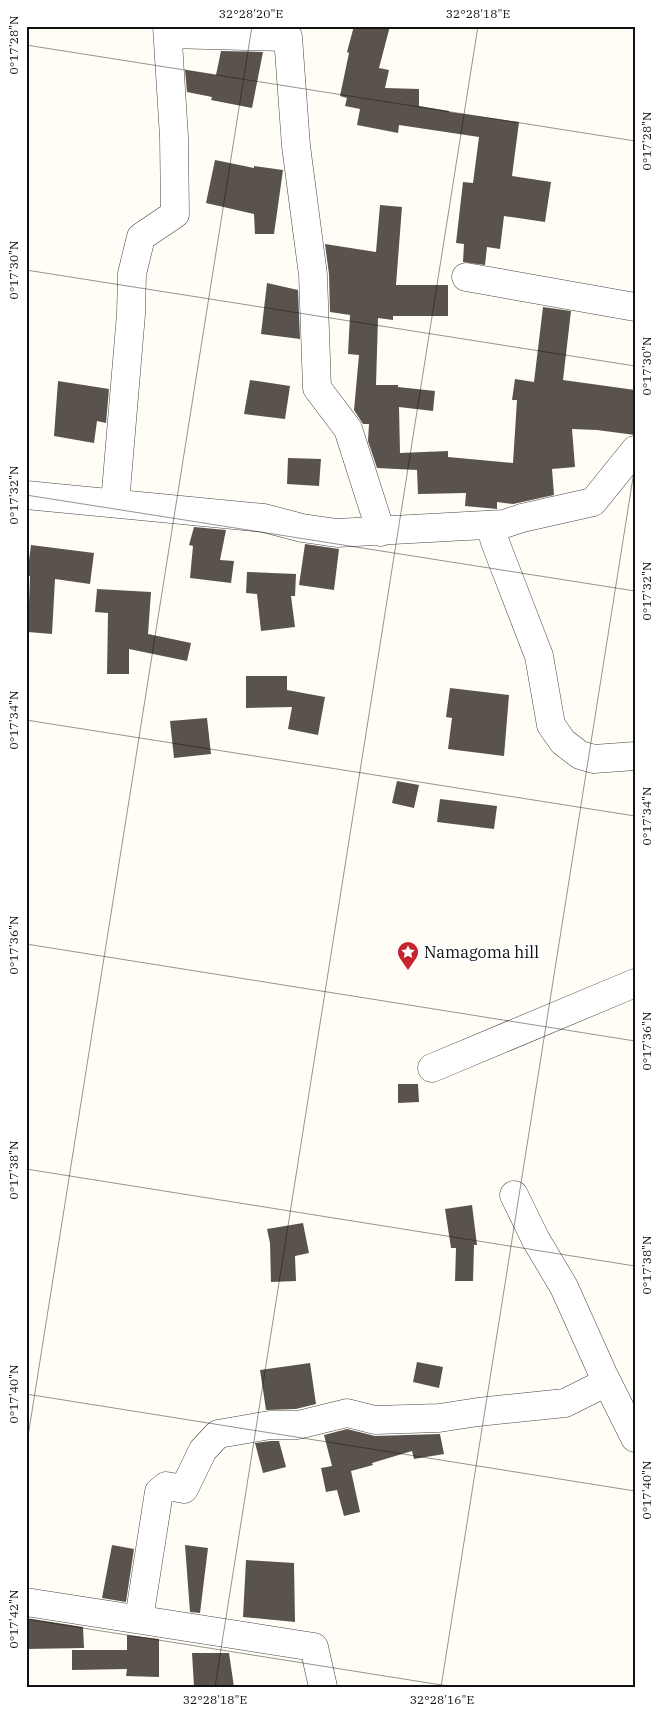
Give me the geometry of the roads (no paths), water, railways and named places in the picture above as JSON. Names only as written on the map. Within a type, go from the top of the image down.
[{"type":"street","points":[[115,503],[131,314],[132,274],[141,237],[175,214],[174,137],[168,30],[288,38],[296,146],[312,275],[316,388],[348,429],[381,532]]},
{"type":"street","points":[[466,276],[635,307]]},
{"type":"street","points":[[26,495],[264,518],[302,528],[337,533],[492,526],[593,502],[635,450]]},
{"type":"street","points":[[492,526],[497,547],[538,656],[551,725],[563,742],[580,755],[594,759],[635,756]]},
{"type":"street","points":[[432,1068],[635,983]]},
{"type":"street","points":[[514,1195],[536,1240],[564,1287],[607,1382],[635,1438]]},
{"type":"street","points":[[139,1620],[159,1492],[166,1486],[184,1489],[203,1450],[218,1434],[270,1425],[298,1425],[347,1413],[375,1420],[439,1418],[564,1403],[607,1382]]},
{"type":"street","points":[[37,1604],[314,1647],[323,1687]]},
{"type":"place","name":"Namagoma hill","points":[[408,971]]}]
